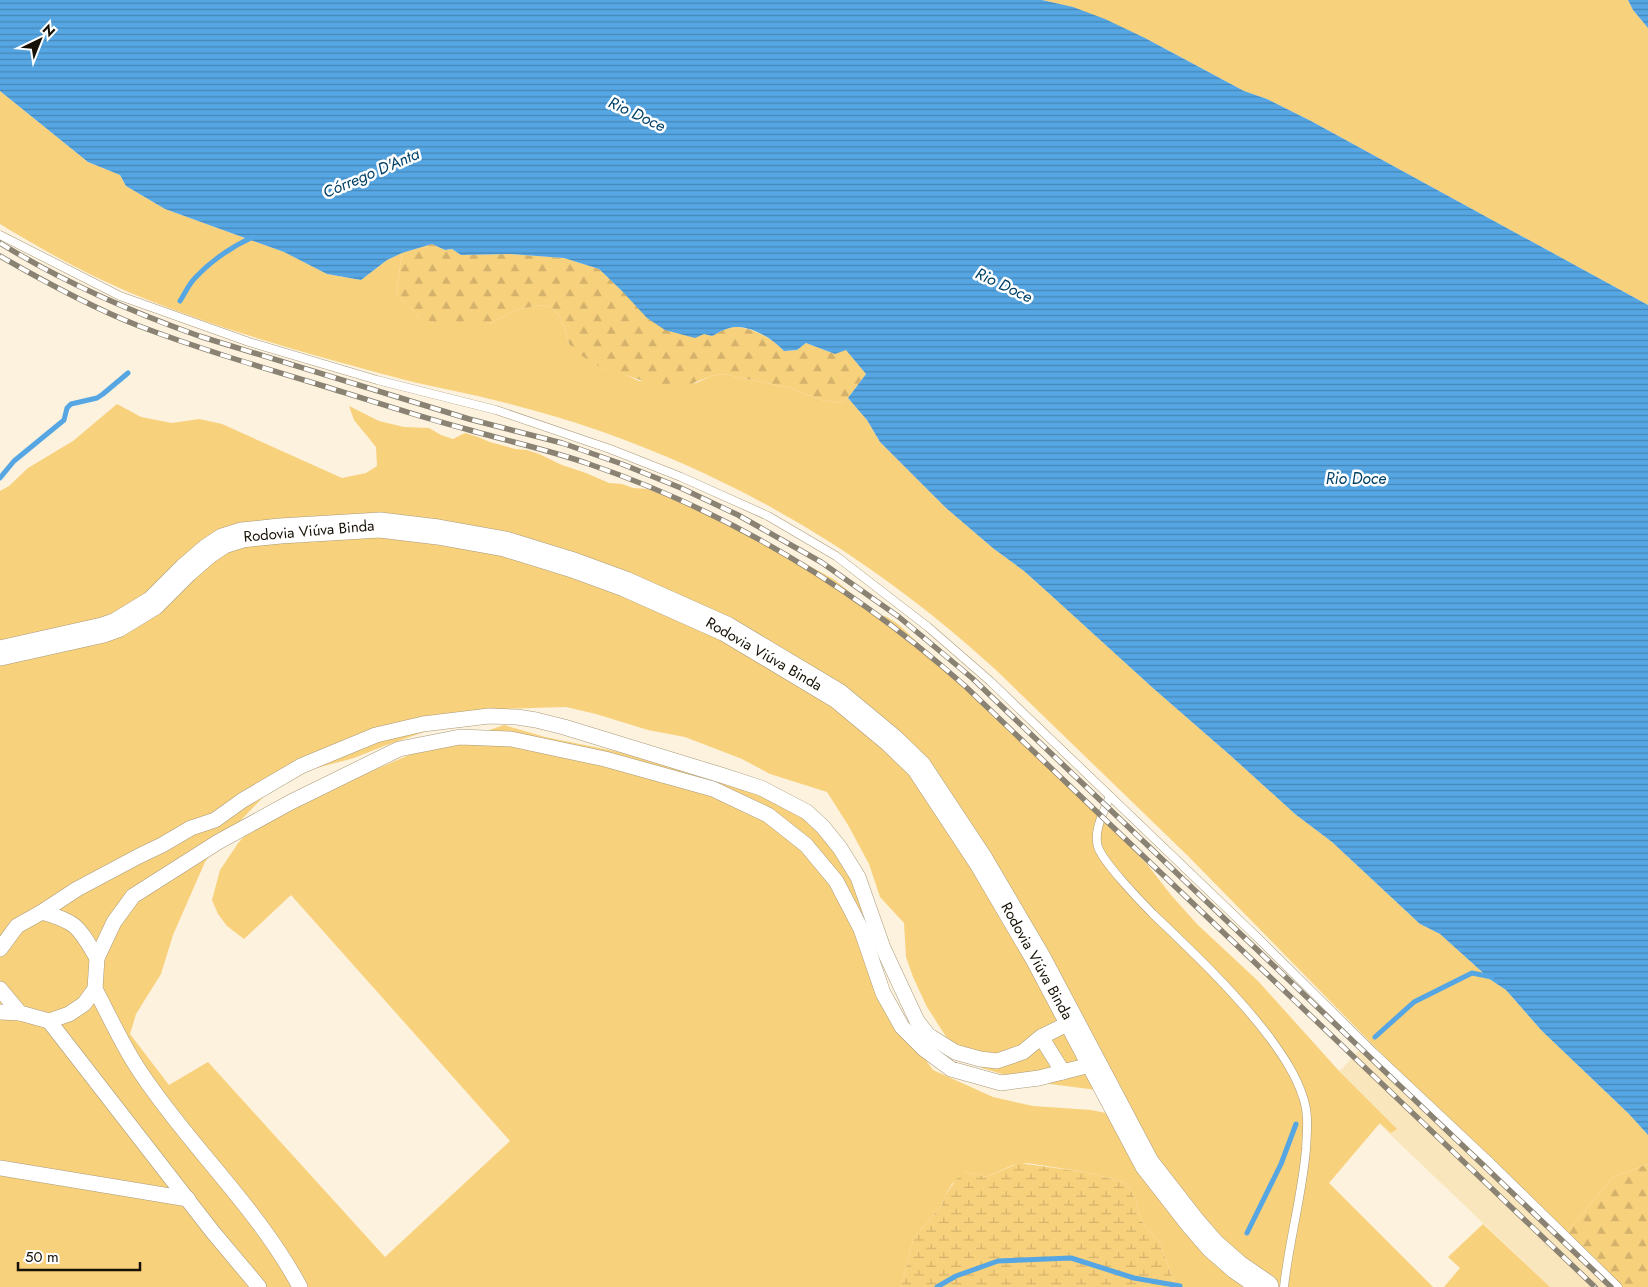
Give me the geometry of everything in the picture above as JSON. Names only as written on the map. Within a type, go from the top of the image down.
[{"type":"main road","name":"Rodovia Viúva Binda","points":[[0,652],[103,630],[116,625],[153,603],[208,551],[223,541],[280,530],[357,525],[405,527],[506,544],[625,584],[726,629],[838,696],[891,740],[919,767],[981,861],[1038,958],[1147,1164],[1213,1246],[1237,1267],[1266,1287]]},
{"type":"street","points":[[0,949],[17,926],[77,889],[191,828],[215,820],[301,766],[376,735],[423,724],[489,716],[517,717],[536,720],[618,742],[761,788],[807,812],[823,827],[840,848],[858,876],[883,948],[917,1021],[928,1035],[955,1052],[980,1059],[997,1061],[1023,1052],[1041,1037],[1071,1022]]},
{"type":"street","points":[[300,1287],[286,1260],[248,1207],[195,1144],[140,1072],[95,989],[97,958],[114,922],[133,896],[218,842],[399,749],[460,737],[511,739],[605,759],[713,789],[768,815],[806,845],[836,881],[861,930],[883,993],[902,1027],[924,1049],[951,1069],[1001,1083],[1039,1078],[1094,1064]]},
{"type":"street","points":[[252,795],[266,816]]},
{"type":"street","points":[[42,912],[64,918],[81,930],[97,958]]},
{"type":"street","points":[[0,989],[20,1013]]},
{"type":"street","points":[[0,1012],[20,1013],[49,1021],[69,1014],[84,1004],[95,989]]},
{"type":"street","points":[[49,1021],[259,1287]]},
{"type":"street","points":[[1041,1037],[1063,1072]]},
{"type":"street","points":[[0,1168],[188,1199]]},
{"type":"lane","points":[[0,235],[120,296],[249,342],[377,380],[496,410],[681,477],[768,516],[836,556],[928,626],[990,682],[1618,1287]]},
{"type":"lane","points":[[1110,796],[1096,838],[1098,849],[1136,897],[1217,976],[1251,1013],[1284,1058],[1303,1096],[1308,1117],[1304,1165],[1301,1193],[1284,1287]]},
{"type":"shaded area","points":[[1371,1038],[1636,1287],[1550,1287],[1332,1079]]},
{"type":"green space","points":[[1042,0],[1628,0],[1633,10],[1648,28],[1648,305],[1311,121],[1267,99],[1244,91],[1145,38],[1055,3]]},
{"type":"green space","points":[[0,91],[88,162],[120,175],[126,186],[165,209],[284,252],[327,274],[361,280],[387,260],[402,253],[396,293],[420,318],[489,324],[520,309],[540,305],[551,307],[559,315],[569,344],[601,368],[618,371],[639,381],[696,383],[711,376],[723,374],[791,388],[821,400],[840,403],[848,398],[867,420],[880,442],[946,508],[994,549],[1024,571],[1295,814],[1332,842],[1420,924],[1440,934],[1491,980],[1506,990],[1542,1031],[1629,1114],[1648,1135],[1648,1164],[1613,1177],[1562,1238],[1189,857],[996,670],[952,631],[906,595],[859,561],[811,530],[709,476],[656,452],[600,431],[555,416],[478,396],[413,382],[311,354],[243,334],[176,311],[88,273],[0,224]]},
{"type":"green space","points":[[432,244],[445,250],[452,249],[461,255],[510,254],[564,258],[599,269],[622,291],[704,334],[712,336],[728,328],[738,327],[763,335],[775,342],[784,351],[797,350],[806,343],[835,354],[846,349],[866,374],[848,398],[840,403],[821,400],[791,388],[723,374],[711,376],[678,389],[662,388],[601,368],[582,356],[569,344],[559,315],[551,307],[540,305],[520,309],[489,324],[464,328],[438,324],[420,318],[396,293],[402,253]]},
{"type":"green space","points":[[117,404],[141,417],[172,423],[199,419],[222,424],[342,478],[366,473],[377,466],[376,447],[354,420],[349,406],[379,421],[404,427],[429,428],[453,439],[465,433],[490,442],[539,454],[609,483],[647,489],[719,516],[835,580],[875,613],[887,617],[898,624],[1094,809],[1147,864],[1197,924],[1259,982],[1340,1072],[1397,1129],[1391,1133],[1380,1123],[1329,1183],[1433,1287],[1176,1287],[1159,1241],[1144,1225],[1136,1201],[1131,1191],[1123,1182],[1085,1172],[1027,1163],[1013,1165],[986,1177],[965,1172],[952,1184],[942,1205],[914,1237],[901,1287],[0,1287],[0,491],[9,486],[28,468],[73,441]],"holes":[[[566,707],[648,730],[685,737],[742,759],[770,774],[827,792],[848,825],[869,864],[880,897],[904,923],[906,957],[913,977],[927,1007],[952,1046],[959,1053],[982,1068],[1026,1081],[1113,1092],[1116,1115],[1091,1110],[1033,1106],[993,1097],[933,1070],[895,1018],[870,976],[860,899],[845,863],[809,822],[777,801],[702,775],[624,753],[545,737],[504,725],[458,741],[416,752],[262,818],[239,842],[220,870],[212,900],[218,914],[227,926],[244,939],[291,895],[510,1141],[385,1257],[208,1062],[169,1085],[130,1034],[136,1014],[161,974],[173,935],[205,862],[220,842],[272,788],[309,770],[354,758],[461,719],[501,709]]]},
{"type":"green space","points":[[1019,1163],[1085,1172],[1123,1182],[1131,1191],[1136,1201],[1144,1225],[1159,1241],[1176,1287],[901,1287],[914,1237],[942,1205],[946,1194],[960,1174],[965,1172],[986,1177]]},
{"type":"green space","points":[[1648,1164],[1648,1287],[1611,1287],[1562,1238],[1613,1177]]},
{"type":"green space","points":[[1483,1224],[1550,1287],[1444,1287],[1460,1268],[1448,1257]]},
{"type":"water","name":"Rio Doce","points":[[0,0],[1042,0],[1073,7],[1105,19],[1145,38],[1244,91],[1267,99],[1311,121],[1648,305],[1648,1135],[1629,1114],[1542,1031],[1506,990],[1491,980],[1440,934],[1420,924],[1332,842],[1295,814],[1024,571],[994,549],[946,508],[880,442],[867,420],[848,398],[866,374],[846,350],[835,354],[806,343],[797,350],[784,351],[775,342],[763,335],[751,329],[738,327],[728,328],[712,336],[704,334],[695,338],[665,330],[647,318],[599,269],[564,258],[510,254],[461,255],[452,249],[445,250],[432,244],[402,253],[387,260],[361,280],[327,274],[284,252],[165,209],[126,186],[120,175],[88,162],[0,91]]},
{"type":"water","points":[[1628,0],[1648,0],[1648,28],[1633,10]]},
{"type":"waterway","name":"Córrego D'Anta","points":[[180,301],[193,280],[208,266],[230,249],[253,237]]},
{"type":"waterway","name":"Córrego D'Anta","points":[[0,478],[14,461],[64,420],[67,408],[71,404],[97,398],[128,373]]},
{"type":"waterway","points":[[1375,1037],[1414,1002],[1472,973],[1492,977]]},
{"type":"waterway","points":[[1247,1233],[1281,1164],[1296,1124]]},
{"type":"waterway","points":[[937,1287],[956,1276],[998,1261],[1071,1258],[1134,1278],[1180,1286]]},
{"type":"railway","points":[[0,243],[97,295],[199,336],[469,419],[562,443],[622,464],[681,488],[738,515],[821,562],[899,617],[972,678],[1611,1287]]},
{"type":"railway","points":[[0,256],[51,285],[121,319],[161,334],[410,413],[574,459],[641,483],[740,529],[835,585],[923,650],[965,686],[1595,1287]]}]
